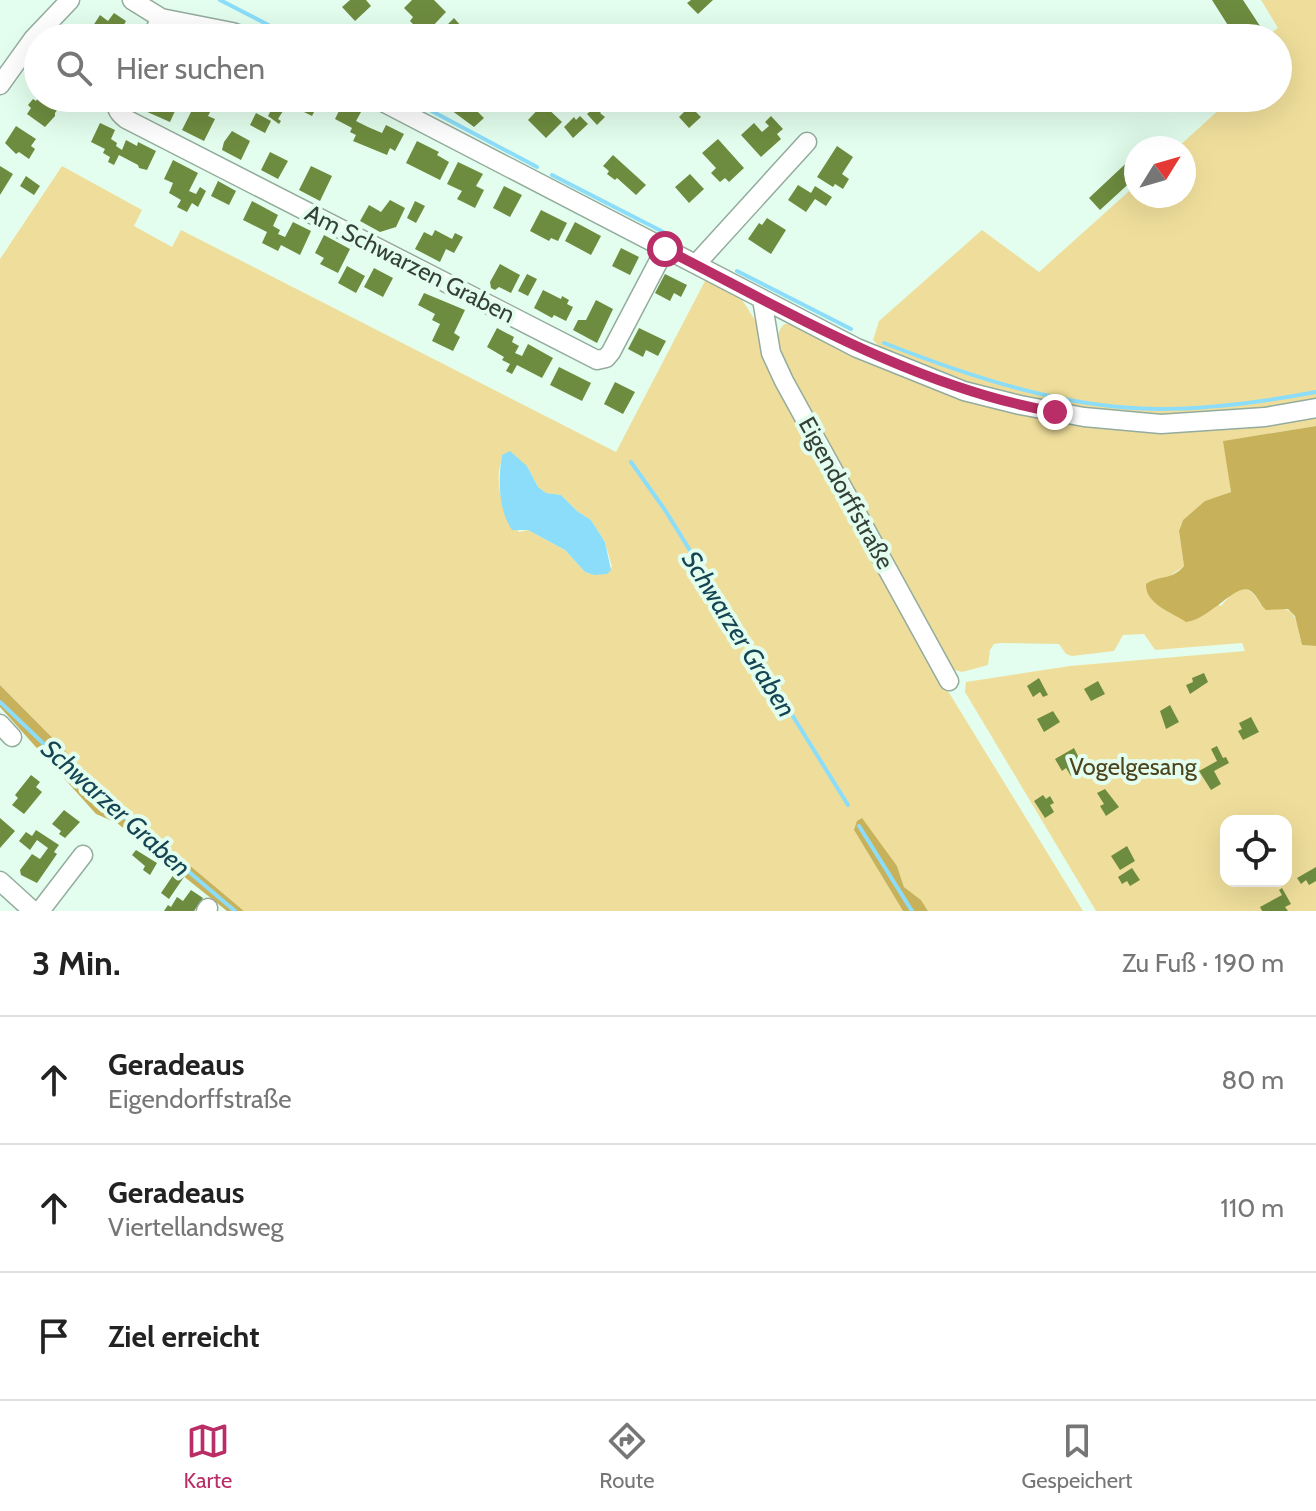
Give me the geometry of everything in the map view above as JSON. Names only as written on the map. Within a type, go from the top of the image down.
[{"type":"street","points":[[47,24],[70,0]]},
{"type":"street","points":[[132,0],[161,18],[191,24]]},
{"type":"street","points":[[158,24],[161,18]]},
{"type":"street","points":[[0,85],[24,52]]},
{"type":"street","name":"Am Schwarzen Graben","points":[[118,112],[126,119],[597,360],[606,358],[611,352],[665,249]]},
{"type":"street","points":[[402,112],[865,351],[964,391],[1084,417],[1161,424],[1265,417],[1316,408]]},
{"type":"street","points":[[696,264],[807,142]]},
{"type":"street","name":"Eigendorffstraße","points":[[762,299],[771,353],[784,381],[949,681]]},
{"type":"street","points":[[40,911],[83,855]]},
{"type":"street","points":[[0,881],[33,911]]},
{"type":"green space","points":[[1261,0],[1316,0],[1316,400],[1235,412],[1194,414],[1112,412],[1071,407],[963,380],[882,349],[873,340],[879,321],[982,230],[1039,272],[1124,196],[1124,208],[1196,208],[1196,136],[1190,136],[1217,112],[1292,112],[1292,24],[1276,24]]},
{"type":"green space","points":[[62,166],[142,210],[134,226],[172,247],[181,230],[616,452],[706,279],[739,295],[755,320],[940,678],[1083,911],[928,911],[921,900],[904,887],[897,866],[854,830],[903,911],[244,911],[125,811],[0,685],[0,259]],"holes":[[[503,454],[527,466],[538,487],[546,493],[561,495],[591,520],[605,542],[612,567],[594,575],[585,572],[565,550],[528,530],[519,532],[500,495],[500,465]]]},
{"type":"green space","name":"Vogelgesang","points":[[784,324],[790,324],[864,360],[1085,425],[1145,430],[1201,430],[1316,415],[1316,426],[1224,441],[1231,492],[1206,501],[1183,520],[1179,531],[1184,566],[1166,579],[1221,606],[1237,591],[1246,589],[1261,605],[1292,613],[1302,645],[1316,646],[1316,911],[1096,911],[965,692],[966,682],[1070,666],[1245,651],[1242,643],[1155,650],[1144,634],[1123,635],[1114,651],[1072,656],[1066,654],[1059,644],[1001,643],[994,644],[990,650],[988,665],[962,672],[951,669],[785,367],[778,345]]},
{"type":"shaded area","points":[[1316,426],[1316,646],[1302,645],[1295,616],[1288,609],[1266,610],[1249,590],[1236,592],[1204,615],[1186,622],[1154,602],[1146,584],[1174,574],[1184,566],[1179,531],[1183,520],[1205,501],[1231,492],[1223,441]]},
{"type":"shaded area","points":[[0,685],[125,811],[244,911],[227,911],[117,823],[96,814],[0,707]]},
{"type":"shaded area","points":[[862,818],[897,866],[904,887],[921,900],[928,911],[903,911],[854,830],[857,821]]},
{"type":"water","points":[[510,451],[527,466],[538,487],[546,493],[561,495],[591,520],[605,542],[611,570],[607,574],[585,572],[565,550],[528,530],[512,530],[504,513],[500,484],[502,455]]},
{"type":"building","points":[[350,0],[366,0],[371,6],[355,21],[342,7]]},
{"type":"building","points":[[412,0],[434,0],[446,12],[435,24],[413,24],[410,21],[413,17],[404,8]]},
{"type":"building","points":[[691,0],[713,0],[698,14],[687,3]]},
{"type":"building","points":[[1212,0],[1243,0],[1259,24],[1227,24]]},
{"type":"building","points":[[114,13],[126,21],[124,24],[94,24],[100,15],[108,21]]},
{"type":"building","points":[[28,112],[56,112],[45,127]]},
{"type":"building","points":[[147,112],[175,112],[170,122]]},
{"type":"building","points":[[191,112],[210,112],[208,116],[215,119],[204,141],[182,130]]},
{"type":"building","points":[[270,112],[282,112],[279,124],[268,116]]},
{"type":"building","points":[[338,112],[361,112],[356,121],[382,133],[386,125],[404,134],[395,151],[390,148],[387,155],[353,141],[356,135],[350,132],[352,128],[335,119]]},
{"type":"building","points":[[454,112],[478,112],[484,118],[474,127]]},
{"type":"building","points":[[536,112],[551,112],[562,122],[546,138],[528,120]]},
{"type":"building","points":[[601,112],[605,117],[597,125],[587,114]]},
{"type":"building","points":[[684,112],[696,112],[701,117],[689,128],[679,117]]},
{"type":"building","points":[[256,113],[271,121],[265,133],[250,125]]},
{"type":"building","points":[[580,116],[588,124],[573,138],[564,127],[574,117],[576,120]]},
{"type":"building","points":[[771,116],[783,129],[777,134],[781,139],[761,157],[741,135],[754,123],[762,132],[769,126],[765,122]]},
{"type":"building","points":[[100,123],[115,130],[111,139],[122,150],[126,140],[156,151],[147,170],[119,155],[114,165],[108,162],[110,157],[103,153],[105,149],[91,142]]},
{"type":"building","points":[[16,126],[36,139],[31,146],[35,149],[29,159],[19,152],[16,154],[5,143]]},
{"type":"building","points":[[232,131],[250,141],[241,160],[222,150]]},
{"type":"building","points":[[718,139],[744,168],[729,182],[725,178],[720,182],[711,173],[716,168],[702,153]]},
{"type":"building","points":[[417,141],[439,152],[437,155],[449,162],[440,180],[406,163]]},
{"type":"building","points":[[837,146],[853,157],[842,174],[849,179],[843,189],[817,177]]},
{"type":"building","points":[[270,152],[288,161],[278,179],[261,170]]},
{"type":"building","points":[[613,155],[646,185],[636,195],[617,178],[615,180],[607,174],[609,171],[603,166]]},
{"type":"building","points":[[173,160],[198,173],[189,191],[196,194],[200,187],[206,191],[198,207],[192,203],[187,212],[177,207],[181,200],[169,193],[173,183],[164,179]]},
{"type":"building","points":[[458,162],[483,174],[476,186],[484,190],[475,208],[457,199],[462,191],[447,184]]},
{"type":"building","points":[[1124,165],[1124,188],[1100,210],[1089,198]]},
{"type":"building","points":[[0,166],[13,174],[0,195]]},
{"type":"building","points":[[311,166],[332,176],[320,201],[299,190]]},
{"type":"building","points":[[690,174],[704,189],[689,203],[675,187]]},
{"type":"building","points":[[26,176],[40,186],[34,195],[20,186]]},
{"type":"building","points":[[218,181],[236,191],[229,205],[211,196]]},
{"type":"building","points":[[798,185],[811,193],[815,186],[832,197],[826,206],[815,199],[806,212],[788,200]]},
{"type":"building","points":[[504,186],[522,195],[510,217],[493,208]]},
{"type":"building","points":[[390,200],[405,208],[396,227],[380,232],[360,221],[369,205],[381,212]]},
{"type":"building","points":[[252,201],[278,215],[273,226],[280,230],[278,234],[285,237],[293,222],[311,231],[300,255],[281,245],[278,251],[262,243],[267,232],[243,220]]},
{"type":"building","points":[[415,201],[425,206],[416,223],[407,218]]},
{"type":"building","points":[[541,210],[567,223],[558,241],[551,238],[549,241],[530,231]]},
{"type":"building","points":[[767,218],[786,230],[771,254],[748,239],[759,223],[762,225]]},
{"type":"building","points":[[575,222],[601,236],[591,255],[565,241]]},
{"type":"building","points":[[435,230],[452,239],[455,233],[463,237],[454,253],[446,249],[440,262],[415,249],[424,232],[432,236]]},
{"type":"building","points":[[324,235],[350,249],[338,273],[320,264],[324,258],[315,253]]},
{"type":"building","points":[[621,248],[639,257],[630,275],[612,266]]},
{"type":"building","points":[[500,264],[520,275],[511,293],[499,287],[495,290],[491,288],[490,282]]},
{"type":"building","points":[[347,266],[365,276],[356,293],[338,283]]},
{"type":"building","points":[[374,268],[393,278],[383,297],[364,287]]},
{"type":"building","points":[[527,274],[537,279],[528,296],[518,291]]},
{"type":"building","points":[[665,274],[687,285],[681,297],[674,293],[670,301],[655,293]]},
{"type":"building","points":[[543,290],[569,300],[567,304],[573,307],[566,321],[554,315],[552,318],[534,308]]},
{"type":"building","points":[[424,293],[465,310],[454,333],[460,337],[453,351],[432,341],[440,324],[432,320],[435,314],[418,305]]},
{"type":"building","points":[[596,300],[613,309],[597,343],[573,330],[578,320],[586,320]]},
{"type":"building","points":[[497,328],[514,337],[512,342],[519,346],[515,353],[522,356],[528,344],[553,358],[542,378],[517,365],[512,374],[506,371],[510,364],[487,347]]},
{"type":"building","points":[[639,328],[666,341],[658,356],[646,350],[643,357],[628,349]]},
{"type":"building","points":[[559,367],[591,383],[582,401],[550,385]]},
{"type":"building","points":[[615,382],[635,392],[623,414],[604,404]]},
{"type":"building","points":[[1204,673],[1208,682],[1190,694],[1186,685],[1193,682],[1192,678]]},
{"type":"building","points":[[1039,678],[1048,695],[1043,697],[1040,692],[1033,697],[1027,686]]},
{"type":"building","points":[[1098,681],[1105,694],[1091,701],[1084,689]]},
{"type":"building","points":[[1170,705],[1179,722],[1166,729],[1160,711]]},
{"type":"building","points":[[1053,711],[1060,722],[1044,732],[1037,719]]},
{"type":"building","points":[[1251,717],[1259,732],[1243,740],[1238,731],[1242,729],[1239,723]]},
{"type":"building","points":[[1217,746],[1229,763],[1214,771],[1221,784],[1211,790],[1199,771],[1217,761],[1211,749]]},
{"type":"building","points":[[1074,748],[1082,769],[1071,776],[1066,768],[1062,771],[1055,759]]},
{"type":"building","points":[[31,775],[40,782],[36,787],[42,792],[24,814],[12,805],[18,798],[15,795]]},
{"type":"building","points":[[1105,789],[1119,807],[1106,816],[1100,806],[1104,804],[1097,793]]},
{"type":"building","points":[[1043,795],[1046,799],[1050,796],[1054,803],[1050,805],[1054,812],[1045,818],[1034,801]]},
{"type":"building","points":[[64,810],[80,822],[65,838],[52,824]]},
{"type":"building","points":[[0,818],[15,831],[0,848]]},
{"type":"building","points":[[36,830],[59,845],[54,852],[57,854],[37,883],[21,875],[20,870],[32,854],[40,859],[48,848],[37,840],[30,850],[19,841],[26,832],[32,836]]},
{"type":"building","points":[[1127,846],[1135,861],[1120,870],[1111,856]]},
{"type":"building","points":[[136,850],[157,863],[150,875],[132,855]]},
{"type":"building","points":[[1316,867],[1316,881],[1309,885],[1306,880],[1301,884],[1297,878]]},
{"type":"building","points":[[1132,868],[1140,880],[1130,886],[1127,881],[1122,884],[1118,877]]},
{"type":"building","points":[[176,871],[184,877],[169,899],[161,893]]},
{"type":"building","points":[[1282,888],[1291,904],[1285,907],[1288,911],[1262,911],[1260,907],[1282,895],[1279,890]]},
{"type":"building","points":[[191,890],[203,898],[194,911],[164,911],[168,905],[171,907],[177,897],[183,901]]},
{"type":"waterway","points":[[220,0],[266,24]]},
{"type":"waterway","points":[[434,112],[537,167]]},
{"type":"waterway","points":[[552,175],[675,238]]},
{"type":"waterway","points":[[737,271],[851,329]]},
{"type":"waterway","points":[[884,343],[984,379],[1087,403],[1158,409],[1257,402],[1316,392]]},
{"type":"waterway","name":"Schwarzer Graben","points":[[631,462],[665,510],[848,805]]},
{"type":"waterway","name":"Schwarzer Graben","points":[[0,702],[90,788],[235,911]]},
{"type":"waterway","name":"Schwarzer Graben","points":[[859,826],[912,911]]},
{"type":"route","points":[[665,249],[873,355],[964,391],[1055,412]]}]
